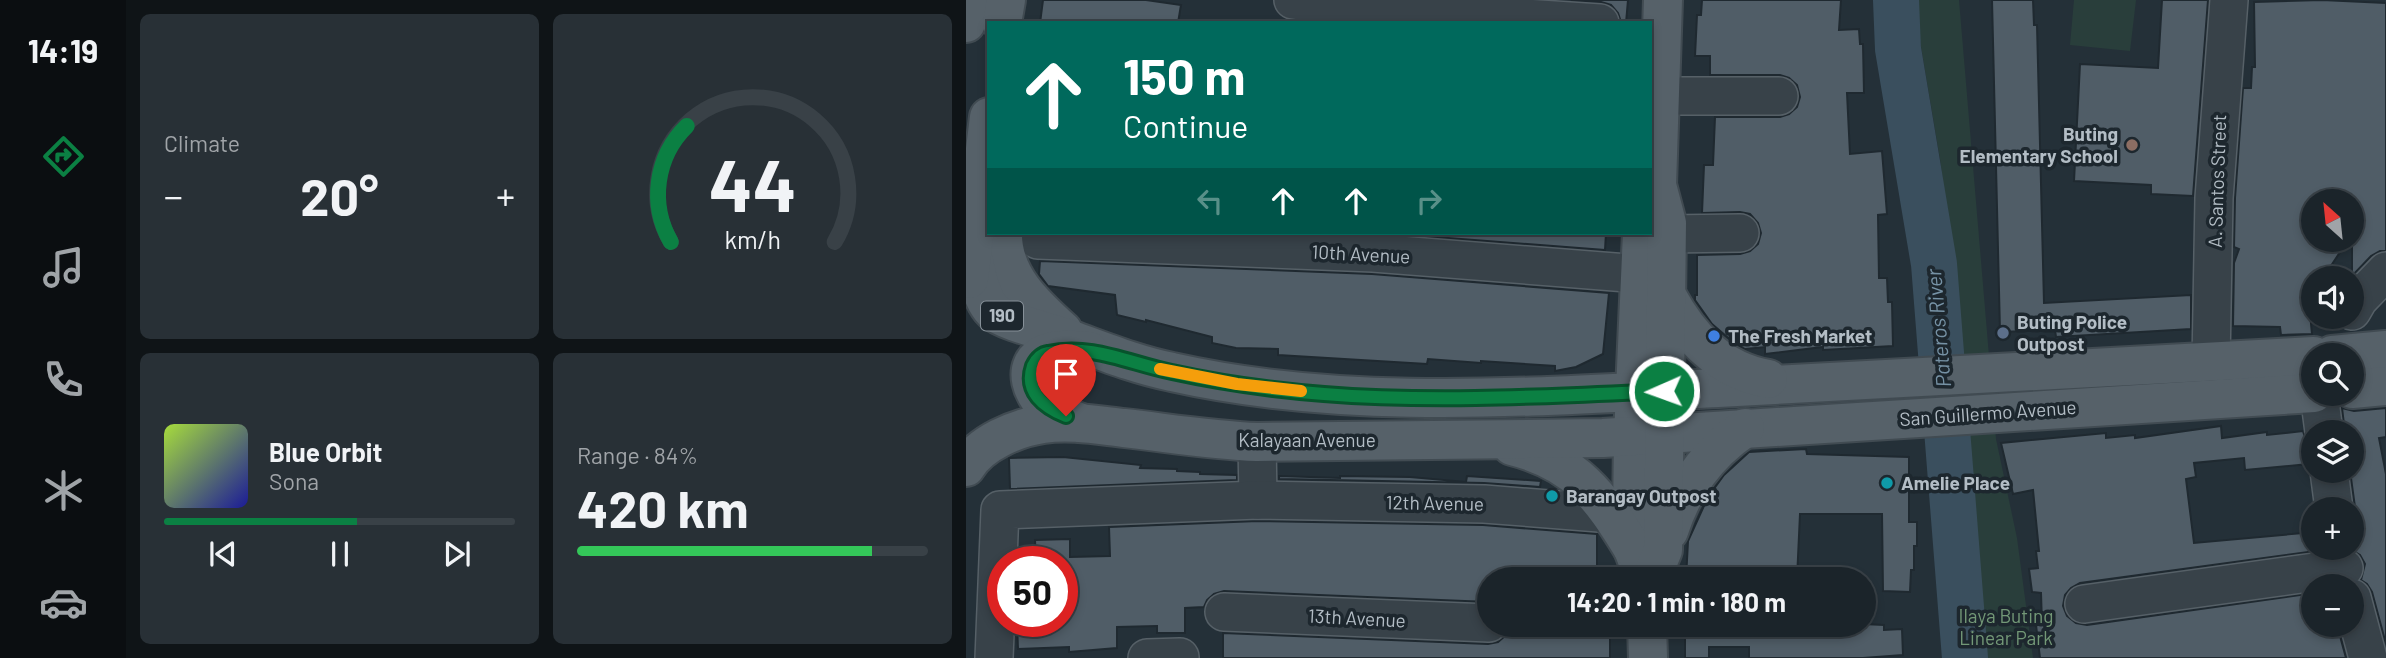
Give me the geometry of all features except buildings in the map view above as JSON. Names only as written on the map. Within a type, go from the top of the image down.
[{"type":"main road","points":[[966,23],[969,0]]},
{"type":"main road","points":[[1002,21],[1006,0]]},
{"type":"main road","points":[[1026,21],[1029,0]]},
{"type":"main road","points":[[1648,564],[1654,193],[1660,96],[1658,18]]},
{"type":"main road","points":[[966,315],[1005,242]]},
{"type":"main road","points":[[1005,242],[1006,260],[1023,291],[1039,310],[1086,346],[1170,372],[1237,384],[1325,394],[1408,398],[1650,391]]},
{"type":"main road","points":[[1541,396],[1574,385],[1601,369],[1623,346],[1638,323],[1653,285]]},
{"type":"main road","points":[[1653,285],[1691,334],[1721,361],[1760,378],[1794,385]]},
{"type":"main road","points":[[1638,323],[1650,391]]},
{"type":"main road","points":[[1082,423],[1051,410],[1034,394],[1029,379],[1035,362],[1044,353],[1086,346]]},
{"type":"main road","points":[[2364,352],[2386,350]]},
{"type":"main road","name":"San Guillermo Avenue","points":[[1650,391],[2301,357]]},
{"type":"main road","points":[[2364,388],[2386,386]]},
{"type":"main road","name":"San Guillermo Avenue","points":[[1648,435],[2301,394]]},
{"type":"main road","name":"Kalayaan Avenue","points":[[966,467],[973,456],[1006,435],[1043,424],[1082,423],[1257,442],[1648,435]]},
{"type":"main road","points":[[1648,564],[1692,480],[1714,452],[1745,428]]},
{"type":"main road","points":[[1475,438],[1522,449],[1561,464],[1591,487],[1648,564]]},
{"type":"main road","points":[[1647,637],[1648,658]]},
{"type":"street","points":[[1293,0],[1329,9],[1561,21]]},
{"type":"street","name":"A. Santos Street","points":[[2211,362],[2214,198],[2229,0]]},
{"type":"street","points":[[1660,96],[1779,96]]},
{"type":"street","points":[[1654,193],[1740,233]]},
{"type":"street","name":"10th Avenue","points":[[1005,242],[1373,253],[1653,285]]},
{"type":"street","points":[[2364,294],[2386,271]]},
{"type":"street","points":[[1257,442],[1258,500]]},
{"type":"street","name":"12th Avenue","points":[[994,658],[1000,510],[1258,500],[1483,504],[1612,514]]},
{"type":"street","points":[[2084,604],[2301,580]]},
{"type":"street","name":"13th Avenue","points":[[1224,612],[1477,623]]},
{"type":"street","points":[[2362,637],[2368,658]]},
{"type":"street","points":[[1147,658],[1181,657]]},
{"type":"green space","name":"Ilaya Buting Linear Park","points":[[1918,0],[1959,0],[1996,439],[2017,538],[2033,658],[1986,658],[1955,274],[1940,159],[1920,41]]},
{"type":"green space","points":[[2074,0],[2136,0],[2130,51],[2070,45]]},
{"type":"waterway","name":"Pateros River","points":[[1896,0],[1898,49],[1934,264],[1965,658]]},
{"type":"slow traffic","points":[[1160,369],[1237,384],[1301,391]]},
{"type":"place","name":"Buting Elementary School","points":[[2132,145]]},
{"type":"place","name":"Buting Police Outpost","points":[[2003,333]]},
{"type":"place","name":"The Fresh Market","points":[[1714,336]]},
{"type":"place","name":"Amelie Place","points":[[1887,483]]},
{"type":"place","name":"Barangay Outpost","points":[[1552,496]]},
{"type":"route","points":[[1066,416],[1051,410],[1034,394],[1029,379],[1035,362],[1044,353],[1066,350],[1099,352],[1170,372],[1237,384],[1325,394],[1408,398],[1664,391]]}]
